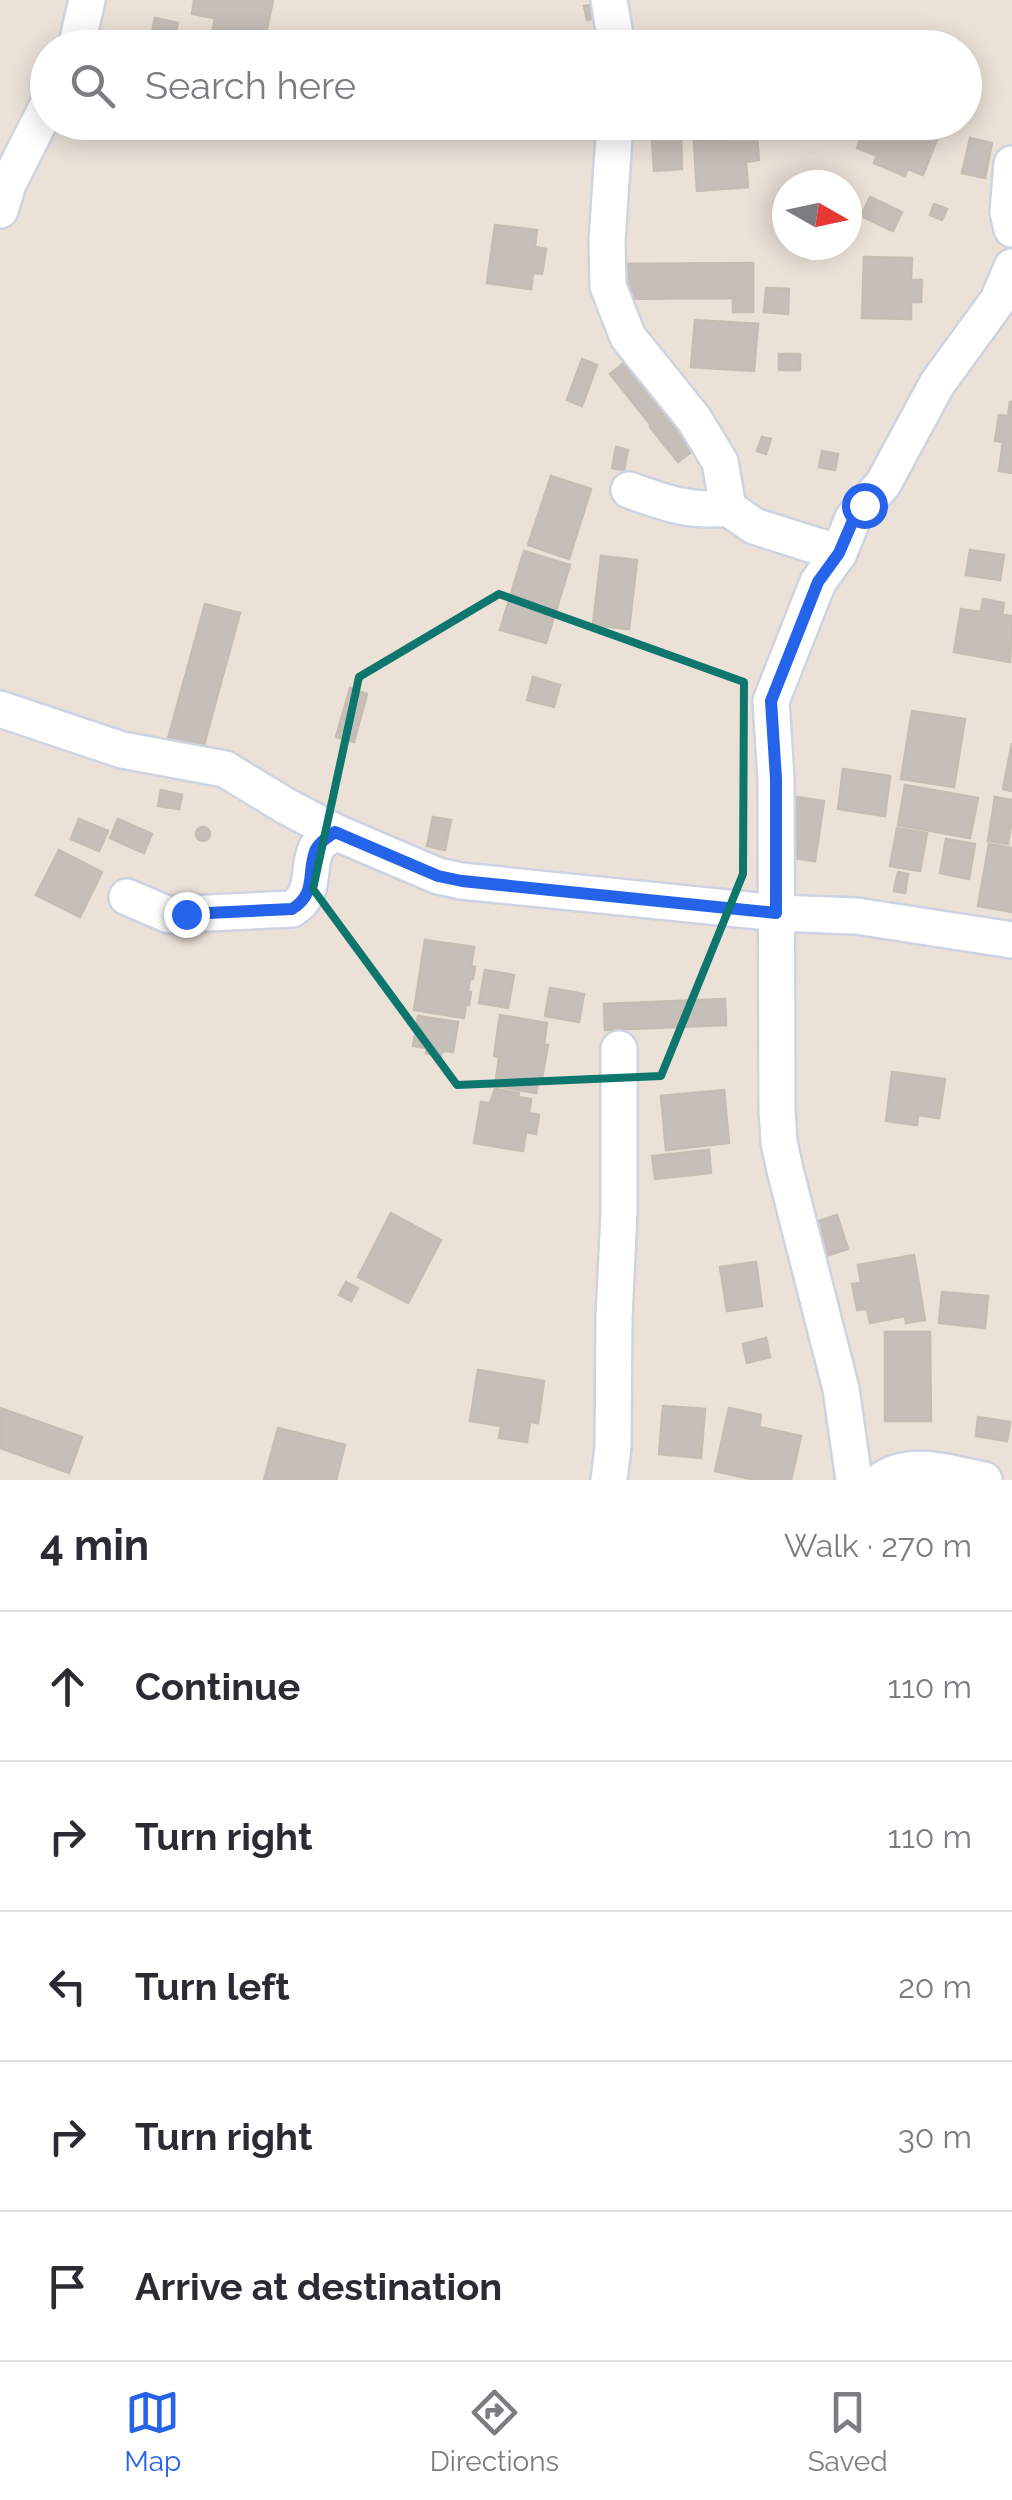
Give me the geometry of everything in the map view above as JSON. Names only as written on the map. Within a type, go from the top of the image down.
[{"type":"street","points":[[80,30],[87,0]]},
{"type":"street","points":[[609,0],[615,30]]},
{"type":"street","points":[[0,210],[30,140]]},
{"type":"street","points":[[614,140],[608,286],[628,338],[694,419],[720,462],[728,508]]},
{"type":"street","points":[[1012,164],[1008,212],[1012,229]]},
{"type":"street","points":[[854,1480],[842,1389],[779,1142],[776,779],[771,701],[818,582],[839,553],[854,518],[884,484],[937,384],[1005,300],[1012,267]]},
{"type":"street","points":[[629,490],[700,511],[728,508],[754,526],[839,553]]},
{"type":"street","points":[[0,708],[122,750],[225,768],[284,806],[335,832],[438,876],[776,913],[856,916],[1012,940]]},
{"type":"street","points":[[127,897],[170,915],[292,909],[308,892],[317,848],[335,832]]},
{"type":"street","points":[[609,1480],[614,1447],[619,1049]]},
{"type":"street","points":[[882,1480],[909,1469],[984,1480]]},
{"type":"highlighted area","points":[[499,594],[744,682],[743,874],[661,1076],[457,1085],[313,889],[359,677]]},
{"type":"building","points":[[194,0],[273,0],[267,30],[218,30],[213,29],[215,18],[192,14]]},
{"type":"building","points":[[598,4],[600,17],[587,20],[584,6]]},
{"type":"building","points":[[155,18],[178,23],[176,30],[152,30]]},
{"type":"building","points":[[652,140],[681,140],[682,169],[654,171]]},
{"type":"building","points":[[757,140],[759,160],[746,162],[748,187],[697,191],[694,141]]},
{"type":"building","points":[[860,140],[937,140],[923,175],[908,169],[905,176],[874,163],[877,156],[857,148]]},
{"type":"building","points":[[970,140],[992,143],[985,178],[962,173]]},
{"type":"building","points":[[870,197],[902,212],[893,231],[862,214]]},
{"type":"building","points":[[934,204],[947,209],[942,220],[930,215]]},
{"type":"building","points":[[495,225],[537,230],[535,247],[546,249],[542,274],[533,273],[531,289],[487,283]]},
{"type":"building","points":[[864,257],[912,258],[911,280],[922,280],[921,302],[911,302],[911,319],[862,318]]},
{"type":"building","points":[[753,263],[753,312],[733,312],[733,298],[616,299],[616,264]]},
{"type":"building","points":[[766,288],[789,289],[788,314],[764,312]]},
{"type":"building","points":[[695,320],[758,324],[754,371],[691,367]]},
{"type":"building","points":[[779,354],[800,354],[800,370],[779,370]]},
{"type":"building","points":[[582,359],[597,365],[582,406],[567,400]]},
{"type":"building","points":[[625,362],[665,412],[650,424],[610,374]]},
{"type":"building","points":[[1010,402],[1012,473],[999,471],[1003,442],[995,441],[999,415],[1008,416]]},
{"type":"building","points":[[667,414],[695,449],[678,462],[650,427]]},
{"type":"building","points":[[762,437],[771,439],[766,454],[757,451]]},
{"type":"building","points":[[616,447],[628,450],[624,470],[612,468]]},
{"type":"building","points":[[822,451],[838,454],[835,470],[819,467]]},
{"type":"building","points":[[551,476],[591,489],[569,559],[528,545]]},
{"type":"building","points":[[970,550],[1004,555],[1000,580],[966,575]]},
{"type":"building","points":[[524,551],[570,565],[546,643],[500,630]]},
{"type":"building","points":[[601,556],[637,560],[629,629],[593,625]]},
{"type":"building","points":[[983,599],[1004,603],[1002,615],[1012,616],[1010,662],[954,652],[961,609],[981,612]]},
{"type":"building","points":[[205,604],[240,613],[201,756],[166,746]]},
{"type":"building","points":[[533,677],[560,685],[554,707],[527,700]]},
{"type":"building","points":[[350,688],[367,694],[354,742],[336,737]]},
{"type":"building","points":[[912,711],[965,719],[954,787],[901,779]]},
{"type":"building","points":[[1012,743],[1012,791],[1003,789]]},
{"type":"building","points":[[843,769],[890,776],[885,816],[838,809]]},
{"type":"building","points":[[905,785],[978,798],[970,838],[898,825]]},
{"type":"building","points":[[161,790],[182,795],[179,809],[158,806]]},
{"type":"building","points":[[796,797],[824,801],[815,861],[786,857]]},
{"type":"building","points":[[995,797],[1012,800],[1008,844],[988,841]]},
{"type":"building","points":[[433,817],[451,820],[445,850],[427,846]]},
{"type":"building","points":[[79,819],[108,831],[99,851],[71,839]]},
{"type":"building","points":[[118,819],[152,834],[144,853],[110,838]]},
{"type":"building","points":[[203,827],[210,834],[203,841],[196,834]]},
{"type":"building","points":[[897,828],[927,833],[920,871],[890,866]]},
{"type":"building","points":[[946,839],[975,844],[969,879],[940,873]]},
{"type":"building","points":[[989,844],[1012,848],[1012,912],[978,906]]},
{"type":"building","points":[[59,850],[102,872],[80,917],[36,895]]},
{"type":"building","points":[[898,872],[908,874],[905,893],[894,891]]},
{"type":"building","points":[[425,940],[474,947],[471,966],[475,967],[464,1018],[414,1010]]},
{"type":"building","points":[[485,970],[514,975],[508,1008],[479,1003]]},
{"type":"building","points":[[550,988],[584,994],[579,1022],[545,1016]]},
{"type":"building","points":[[725,999],[726,1025],[605,1030],[604,1004]]},
{"type":"building","points":[[500,1015],[547,1023],[544,1045],[548,1045],[536,1093],[495,1086],[499,1057],[494,1056]]},
{"type":"building","points":[[418,1016],[458,1022],[453,1052],[442,1051],[441,1056],[413,1046]]},
{"type":"building","points":[[892,1072],[945,1079],[939,1118],[918,1115],[917,1125],[886,1121]]},
{"type":"building","points":[[495,1089],[531,1099],[529,1113],[539,1115],[536,1134],[526,1132],[523,1151],[474,1143],[481,1102],[490,1103]]},
{"type":"building","points":[[724,1090],[729,1143],[666,1150],[661,1096]]},
{"type":"building","points":[[709,1150],[711,1173],[655,1179],[652,1156]]},
{"type":"building","points":[[391,1213],[441,1240],[408,1303],[358,1277]]},
{"type":"building","points":[[837,1215],[848,1249],[826,1256],[815,1222]]},
{"type":"building","points":[[914,1255],[925,1320],[906,1323],[905,1316],[870,1323],[867,1309],[857,1310],[852,1284],[861,1283],[858,1265]]},
{"type":"building","points":[[756,1262],[762,1306],[727,1311],[720,1267]]},
{"type":"building","points":[[346,1282],[358,1288],[351,1301],[339,1295]]},
{"type":"building","points":[[942,1292],[988,1296],[985,1328],[939,1323]]},
{"type":"building","points":[[885,1332],[930,1332],[931,1421],[885,1421]]},
{"type":"building","points":[[766,1338],[770,1357],[747,1363],[743,1344]]},
{"type":"building","points":[[478,1370],[544,1381],[538,1423],[530,1422],[527,1442],[499,1438],[501,1426],[470,1421]]},
{"type":"building","points":[[663,1406],[705,1409],[701,1458],[659,1454]]},
{"type":"building","points":[[0,1408],[82,1437],[69,1473],[0,1448]]},
{"type":"building","points":[[729,1408],[761,1415],[759,1427],[801,1436],[791,1480],[755,1480],[715,1471]]},
{"type":"building","points":[[978,1417],[1010,1422],[1007,1441],[976,1436]]},
{"type":"building","points":[[278,1428],[345,1445],[336,1480],[264,1480]]},
{"type":"route","points":[[186,914],[292,909],[308,892],[317,848],[335,832],[438,876],[462,881],[776,913],[776,779],[771,701],[818,582],[839,553],[864,505]]}]
